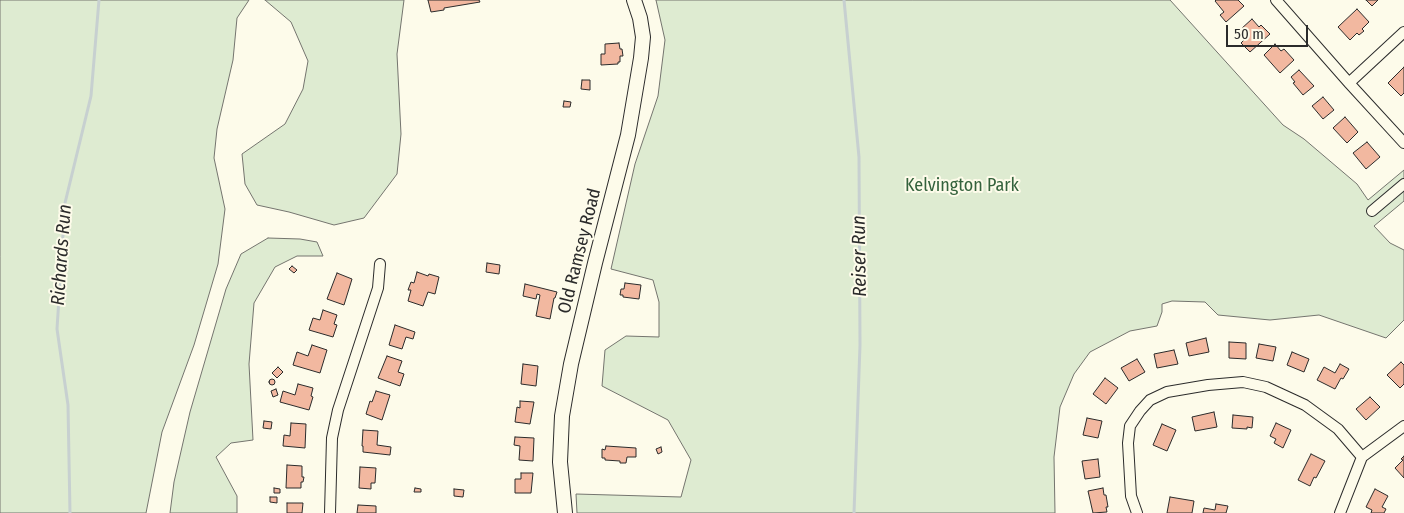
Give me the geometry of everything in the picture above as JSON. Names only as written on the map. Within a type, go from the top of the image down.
[{"type":"street","name":"Old Ramsey Road","points":[[565,513],[560,462],[562,416],[571,364],[628,135],[640,68],[643,37],[640,18],[634,0]]},
{"type":"street","points":[[1276,0],[1404,143]]},
{"type":"street","points":[[1348,82],[1404,32]]},
{"type":"street","points":[[1372,211],[1404,184]]},
{"type":"street","points":[[330,513],[332,438],[338,410],[378,288],[380,264]]},
{"type":"street","points":[[1137,513],[1131,496],[1128,443],[1130,426],[1150,400],[1167,392],[1208,385],[1243,382],[1266,387],[1306,405],[1338,429],[1362,457]]},
{"type":"street","points":[[1340,513],[1362,457],[1404,426]]},
{"type":"green space","points":[[0,0],[249,0],[237,18],[233,60],[217,129],[214,158],[225,209],[218,264],[194,345],[162,432],[146,513],[0,513]]},
{"type":"green space","points":[[265,0],[404,0],[397,54],[401,134],[397,174],[364,218],[334,225],[257,205],[245,184],[242,154],[285,124],[303,89],[308,61],[291,22]]},
{"type":"green space","name":"Kelvington Park","points":[[656,0],[1170,0],[1283,125],[1304,139],[1357,184],[1368,200],[1404,170],[1404,201],[1374,226],[1390,243],[1404,250],[1404,320],[1386,338],[1319,315],[1270,320],[1218,315],[1205,302],[1172,301],[1162,304],[1162,312],[1157,326],[1130,331],[1090,352],[1074,374],[1060,407],[1054,457],[1055,513],[577,513],[576,494],[681,497],[691,460],[668,420],[602,386],[605,350],[626,336],[659,337],[659,302],[653,280],[611,269],[635,164],[658,96],[665,40]]},
{"type":"green space","points":[[268,238],[300,239],[317,242],[323,256],[297,256],[275,267],[254,303],[249,364],[253,440],[231,443],[216,457],[237,496],[237,513],[170,513],[174,482],[190,412],[226,289],[241,254]]},
{"type":"building","points":[[428,0],[479,0],[480,2],[431,12]]},
{"type":"building","points":[[1216,0],[1238,0],[1244,6],[1226,22],[1220,15],[1224,12]]},
{"type":"building","points":[[1366,0],[1378,0],[1372,6]]},
{"type":"building","points":[[1357,9],[1369,22],[1362,29],[1364,31],[1359,35],[1357,33],[1350,40],[1338,27]]},
{"type":"building","points":[[1252,19],[1259,27],[1261,25],[1270,34],[1250,52],[1241,43],[1248,36],[1241,29]]},
{"type":"building","points":[[619,43],[623,56],[620,56],[620,62],[618,64],[601,65],[601,54],[605,54],[605,44]]},
{"type":"building","points":[[1275,44],[1281,51],[1284,49],[1294,60],[1280,73],[1264,55]]},
{"type":"building","points":[[1404,67],[1404,93],[1401,96],[1388,83]]},
{"type":"building","points":[[1299,70],[1314,86],[1303,95],[1293,83],[1295,82],[1291,77]]},
{"type":"building","points":[[582,80],[590,80],[590,90],[581,89]]},
{"type":"building","points":[[1323,97],[1334,110],[1323,119],[1312,106]]},
{"type":"building","points":[[564,101],[571,102],[570,107],[563,107]]},
{"type":"building","points":[[1345,117],[1358,132],[1347,143],[1333,128]]},
{"type":"building","points":[[1367,142],[1380,157],[1366,169],[1353,153]]},
{"type":"building","points":[[487,263],[500,265],[499,274],[486,272]]},
{"type":"building","points":[[292,266],[297,270],[294,273],[289,269]]},
{"type":"building","points":[[417,272],[439,277],[435,294],[428,292],[423,306],[408,301],[411,290],[408,290],[411,282],[414,283]]},
{"type":"building","points":[[337,273],[352,279],[344,305],[327,299]]},
{"type":"building","points":[[625,283],[641,285],[639,299],[620,295]]},
{"type":"building","points":[[525,284],[557,292],[550,319],[536,316],[540,295],[537,294],[536,299],[523,296]]},
{"type":"building","points":[[323,310],[337,315],[334,324],[337,325],[333,337],[309,330],[313,318],[320,320]]},
{"type":"building","points":[[395,325],[415,332],[413,339],[406,337],[402,349],[389,345]]},
{"type":"building","points":[[1206,338],[1209,352],[1189,356],[1186,343]]},
{"type":"building","points":[[1229,342],[1246,343],[1246,359],[1229,358]]},
{"type":"building","points":[[1259,344],[1276,347],[1273,361],[1256,358]]},
{"type":"building","points":[[312,345],[327,350],[320,373],[293,365],[297,352],[308,356]]},
{"type":"building","points":[[1174,350],[1178,364],[1157,368],[1154,354]]},
{"type":"building","points":[[1292,352],[1309,359],[1304,372],[1287,365]]},
{"type":"building","points":[[387,356],[402,361],[398,372],[404,374],[400,386],[378,378]]},
{"type":"building","points":[[1137,359],[1145,372],[1129,381],[1121,368]]},
{"type":"building","points":[[1401,362],[1404,365],[1404,384],[1400,388],[1387,375]]},
{"type":"building","points":[[523,364],[538,366],[536,386],[521,384]]},
{"type":"building","points":[[1340,364],[1349,369],[1335,389],[1317,380],[1324,367],[1335,373]]},
{"type":"building","points":[[278,367],[283,372],[277,378],[272,373]]},
{"type":"building","points":[[1105,378],[1118,388],[1106,404],[1093,394]]},
{"type":"building","points":[[272,379],[275,382],[272,385],[269,382]]},
{"type":"building","points":[[298,384],[313,388],[311,396],[313,397],[309,410],[280,402],[283,391],[295,395]]},
{"type":"building","points":[[276,389],[278,395],[273,397],[271,391]]},
{"type":"building","points":[[376,391],[390,395],[382,420],[366,414],[370,401],[372,402]]},
{"type":"building","points":[[1370,397],[1380,407],[1366,420],[1356,409]]},
{"type":"building","points":[[520,401],[534,402],[530,424],[515,422],[517,407],[520,408]]},
{"type":"building","points":[[1214,412],[1217,427],[1195,431],[1192,417]]},
{"type":"building","points":[[1233,415],[1253,417],[1252,428],[1232,428]]},
{"type":"building","points":[[1087,418],[1102,421],[1098,438],[1083,435]]},
{"type":"building","points":[[264,421],[272,422],[271,429],[263,428]]},
{"type":"building","points":[[291,423],[306,424],[305,448],[283,446],[284,435],[290,436]]},
{"type":"building","points":[[1276,423],[1291,430],[1283,448],[1274,443],[1276,439],[1270,436]]},
{"type":"building","points":[[1162,424],[1176,430],[1167,451],[1153,445]]},
{"type":"building","points":[[363,430],[378,431],[377,445],[391,447],[390,455],[363,452]]},
{"type":"building","points":[[515,437],[534,438],[533,461],[519,460],[520,446],[514,445]]},
{"type":"building","points":[[606,446],[636,448],[636,457],[627,457],[626,463],[605,460],[605,458],[602,458],[602,449],[605,450]]},
{"type":"building","points":[[661,447],[662,452],[658,454],[656,449]]},
{"type":"building","points":[[1311,454],[1325,461],[1310,486],[1298,480]]},
{"type":"building","points":[[1404,456],[1404,478],[1395,468],[1403,460],[1401,459]]},
{"type":"building","points":[[1098,459],[1100,477],[1085,479],[1082,461]]},
{"type":"building","points":[[287,465],[302,466],[302,477],[304,477],[303,482],[301,482],[301,488],[286,488]]},
{"type":"building","points":[[360,467],[376,468],[375,483],[371,483],[371,489],[359,488]]},
{"type":"building","points":[[521,473],[533,473],[531,493],[515,493],[515,479],[521,479]]},
{"type":"building","points":[[274,488],[280,489],[280,493],[274,493]]},
{"type":"building","points":[[415,488],[421,489],[421,492],[414,492]]},
{"type":"building","points":[[1103,488],[1108,507],[1106,507],[1107,512],[1093,513],[1088,491]]},
{"type":"building","points":[[454,489],[464,490],[463,497],[454,496]]},
{"type":"building","points":[[1375,489],[1388,496],[1382,507],[1386,509],[1384,513],[1371,513],[1372,510],[1366,507]]},
{"type":"building","points":[[270,497],[277,497],[277,503],[270,502]]},
{"type":"building","points":[[1170,497],[1194,501],[1192,513],[1167,513]]},
{"type":"building","points":[[287,503],[303,503],[302,513],[287,513]]},
{"type":"building","points":[[1216,504],[1228,506],[1226,513],[1203,513],[1204,508],[1215,510]]},
{"type":"building","points":[[358,505],[376,506],[376,513],[357,513]]},
{"type":"waterway","name":"Richards Run","points":[[70,513],[68,405],[57,329],[65,203],[91,96],[99,0]]},
{"type":"waterway","name":"Reiser Run","points":[[844,0],[859,157],[860,345],[854,513]]}]
